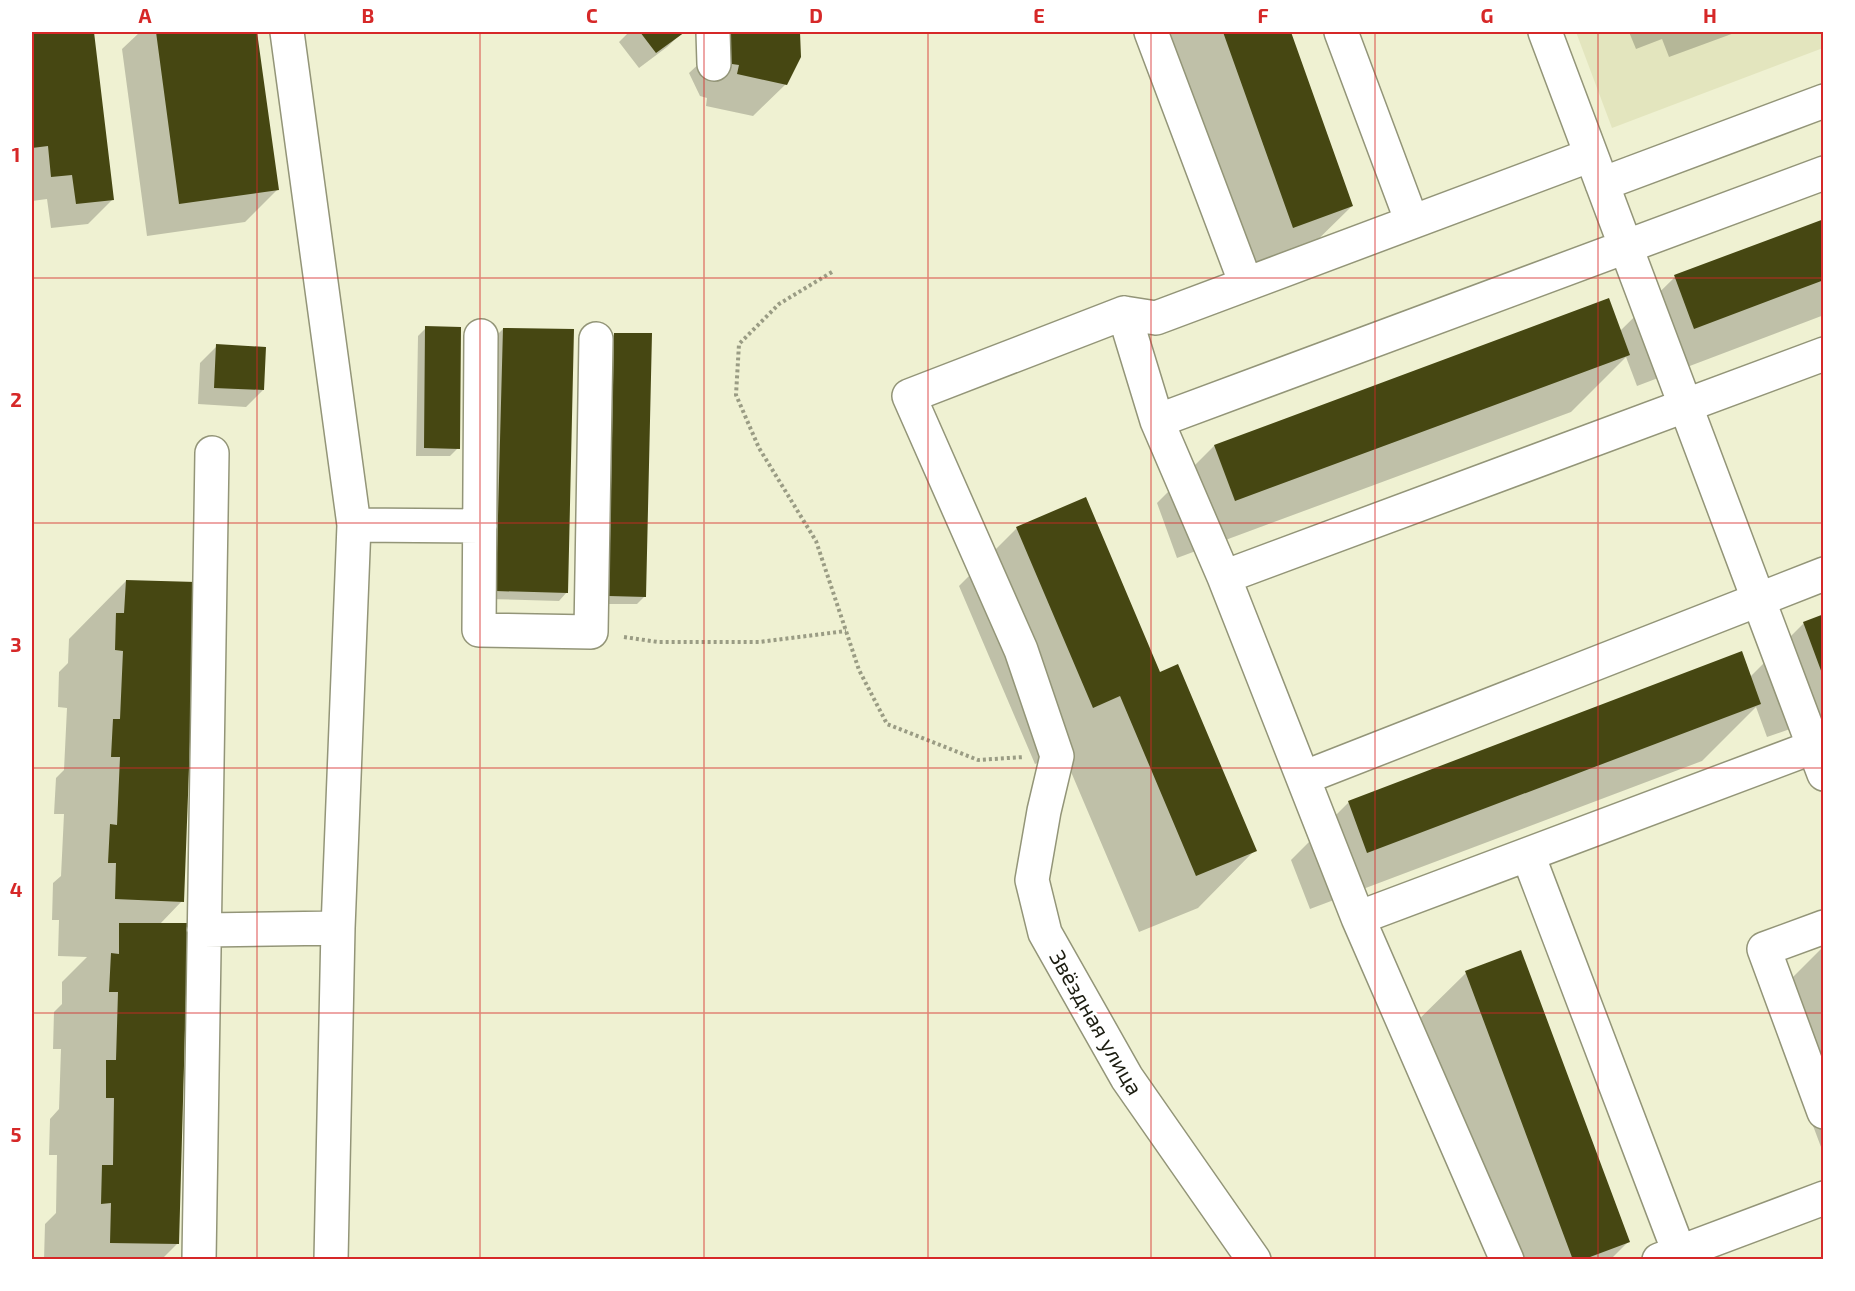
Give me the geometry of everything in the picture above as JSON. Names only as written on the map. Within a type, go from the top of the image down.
[{"type":"street","points":[[286,32],[354,525],[338,928],[331,1260]]},
{"type":"street","points":[[713,32],[714,64]]},
{"type":"street","points":[[1151,32],[1246,284]]},
{"type":"street","points":[[1341,32],[1412,222]]},
{"type":"street","points":[[1358,918],[1528,855],[1820,755],[1684,406],[1545,32]]},
{"type":"street","points":[[1057,756],[1021,650],[909,396],[1124,313],[1156,318],[1412,222],[1596,170],[1824,101]]},
{"type":"street","points":[[1157,421],[1824,173]]},
{"type":"street","points":[[1124,313],[1157,421],[1224,577],[1358,918],[1507,1260]]},
{"type":"street","points":[[481,336],[479,630],[591,632],[596,339]]},
{"type":"street","points":[[1224,577],[1824,354]]},
{"type":"street","points":[[198,1260],[212,453]]},
{"type":"street","points":[[354,525],[480,526]]},
{"type":"street","points":[[1303,778],[1824,574]]},
{"type":"street","name":"Звёздная улица","points":[[1057,756],[1044,811],[1032,880],[1046,933],[1127,1078],[1254,1260]]},
{"type":"street","points":[[1528,855],[1669,1256],[1824,1198]]},
{"type":"street","points":[[1824,927],[1764,949],[1824,1112]]},
{"type":"street","points":[[204,930],[338,928]]},
{"type":"path","points":[[832,272],[778,304],[739,344],[736,395],[759,448],[816,541],[859,670],[887,724],[978,760],[1057,756]]},
{"type":"path","points":[[591,632],[658,642],[759,642],[846,631]]},
{"type":"shaded area","points":[[1576,32],[1823,32],[1823,48],[1612,128]]},
{"type":"building","points":[[32,32],[94,32],[114,200],[76,204],[72,175],[51,177],[48,146],[32,148]]},
{"type":"building","points":[[156,32],[257,32],[279,190],[179,204]]},
{"type":"building","points":[[640,32],[685,32],[656,53]]},
{"type":"building","points":[[730,32],[800,32],[801,57],[787,85],[737,74],[739,65],[732,64],[720,39]]},
{"type":"building","points":[[1223,32],[1291,32],[1353,206],[1293,228]]},
{"type":"building","points":[[1824,219],[1824,280],[1694,329],[1674,275]]},
{"type":"building","points":[[1609,298],[1630,355],[1235,501],[1214,445]]},
{"type":"building","points":[[425,326],[461,327],[460,449],[424,448]]},
{"type":"building","points":[[503,328],[574,329],[568,593],[496,591]]},
{"type":"building","points":[[614,333],[652,333],[646,597],[609,596]]},
{"type":"building","points":[[216,344],[266,347],[264,390],[214,388]]},
{"type":"building","points":[[1086,497],[1160,672],[1178,664],[1257,851],[1196,876],[1120,696],[1093,708],[1016,527]]},
{"type":"building","points":[[126,580],[196,582],[184,902],[115,899],[116,863],[108,863],[110,824],[117,825],[120,757],[111,757],[113,719],[120,719],[123,651],[115,650],[116,613],[124,613]]},
{"type":"building","points":[[1824,614],[1824,676],[1823,676],[1803,622]]},
{"type":"building","points":[[1742,651],[1761,704],[1367,853],[1348,801]]},
{"type":"building","points":[[119,923],[188,923],[179,1244],[110,1243],[111,1203],[101,1204],[102,1165],[113,1165],[114,1098],[106,1098],[106,1060],[116,1060],[118,992],[109,992],[111,953],[119,954]]},
{"type":"building","points":[[1521,950],[1630,1242],[1582,1260],[1573,1260],[1465,971]]}]
